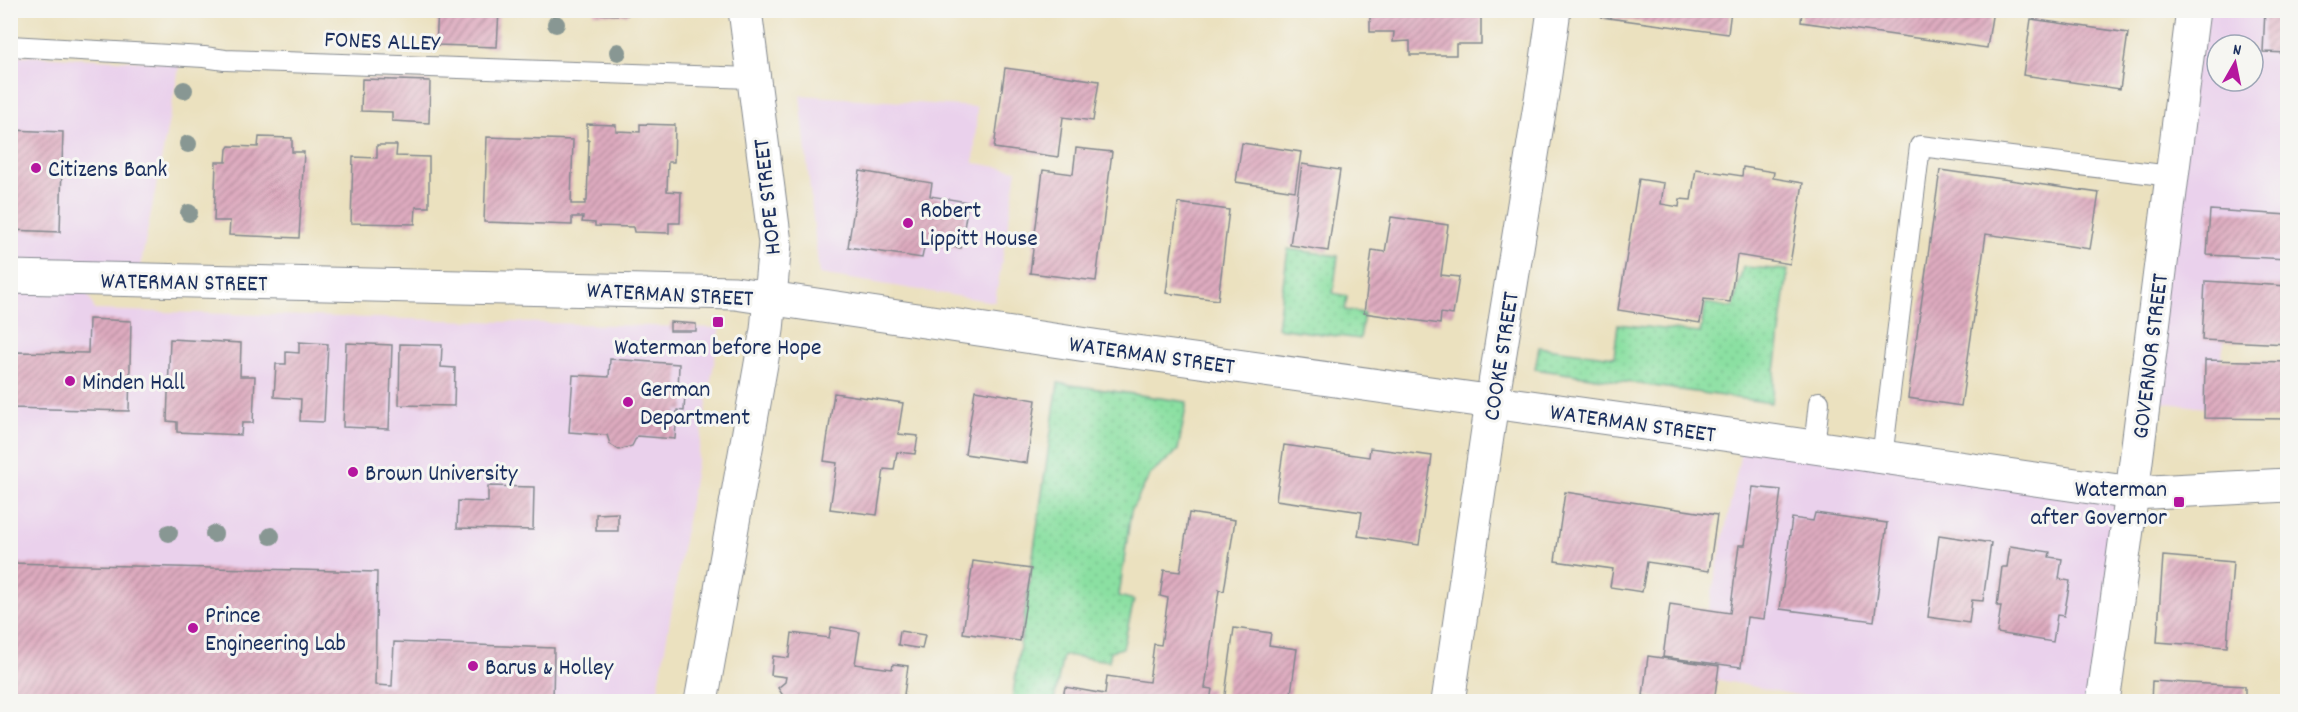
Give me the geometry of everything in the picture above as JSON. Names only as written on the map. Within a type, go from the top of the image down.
[{"type":"main road","name":"HOPE STREET","points":[[701,702],[771,299],[775,243],[745,10]]},
{"type":"main road","name":"COOKE STREET","points":[[1448,702],[1492,402],[1554,10]]},
{"type":"main road","name":"GOVERNOR STREET","points":[[2103,702],[2132,493],[2193,10]]},
{"type":"main road","name":"WATERMAN STREET","points":[[10,277],[735,293],[2132,493],[2288,485]]},
{"type":"lane","name":"FONES ALLEY","points":[[10,46],[225,60],[752,78]]},
{"type":"lane","points":[[1882,458],[1920,146],[2171,177]]},
{"type":"lane","points":[[1814,448],[1819,402]]},
{"type":"shaded area","points":[[2194,11],[2287,11],[2287,296],[2232,299],[2212,409],[2146,400]]},
{"type":"shaded area","name":"Brown University","points":[[11,55],[180,63],[138,279],[81,279],[95,310],[720,328],[656,701],[11,702]]},
{"type":"shaded area","points":[[800,95],[977,107],[974,163],[1017,170],[995,302],[819,274]]},
{"type":"shaded area","points":[[1743,442],[2127,500],[2107,701],[1826,701],[1700,676],[1696,670]]},
{"type":"green space","points":[[1288,249],[1338,256],[1333,293],[1347,296],[1345,310],[1364,313],[1360,339],[1277,328]]},
{"type":"green space","points":[[1743,267],[1788,270],[1771,403],[1535,369],[1539,347],[1614,357],[1618,324],[1700,333],[1706,303],[1733,308]]},
{"type":"green space","points":[[1058,383],[1187,402],[1178,450],[1150,475],[1131,511],[1119,596],[1134,600],[1123,648],[1111,651],[1109,661],[1063,655],[1054,701],[1012,701]]},
{"type":"building","points":[[438,10],[499,10],[497,47],[436,45]]},
{"type":"building","points":[[594,10],[629,10],[628,15],[594,14]]},
{"type":"building","points":[[1370,10],[1481,10],[1481,44],[1456,44],[1456,55],[1410,55],[1410,41],[1393,42],[1394,32],[1370,32]]},
{"type":"building","points":[[1602,10],[1731,10],[1728,34],[1601,17]]},
{"type":"building","points":[[1802,10],[1993,10],[1987,48],[1801,22]]},
{"type":"building","points":[[2265,10],[2288,10],[2288,53],[2265,52]]},
{"type":"building","points":[[2031,19],[2128,33],[2120,89],[2023,75]]},
{"type":"building","points":[[1005,68],[1099,81],[1093,121],[1063,117],[1058,157],[994,148]]},
{"type":"building","points":[[362,79],[430,81],[429,123],[392,121],[392,112],[361,111]]},
{"type":"building","points":[[587,124],[616,125],[616,131],[640,132],[640,124],[675,125],[674,162],[668,162],[667,191],[681,192],[680,223],[669,223],[669,233],[634,232],[633,227],[595,226],[595,223],[582,222],[583,217],[572,217],[572,225],[484,222],[487,137],[573,140],[571,204],[585,204],[587,201],[589,140],[587,140]]},
{"type":"building","name":"Citizens Bank","points":[[10,130],[63,132],[60,232],[10,230]]},
{"type":"building","points":[[259,137],[292,138],[292,152],[304,152],[299,238],[229,235],[230,221],[214,221],[216,162],[226,162],[229,146],[258,147]]},
{"type":"building","points":[[1242,143],[1301,152],[1295,191],[1236,182]]},
{"type":"building","points":[[377,145],[397,145],[396,156],[429,157],[429,207],[416,207],[415,224],[351,223],[353,157],[377,158]]},
{"type":"building","points":[[1076,148],[1112,152],[1096,281],[1030,273],[1043,170],[1073,174]]},
{"type":"building","points":[[1302,164],[1340,170],[1328,251],[1290,245]]},
{"type":"building","points":[[1743,167],[1774,172],[1773,178],[1803,183],[1790,264],[1737,255],[1730,302],[1704,299],[1700,323],[1618,310],[1639,179],[1664,183],[1661,204],[1679,207],[1680,199],[1691,200],[1696,169],[1742,176]]},
{"type":"building","points":[[1940,170],[2099,193],[2090,249],[1986,234],[1961,406],[1908,398]]},
{"type":"building","name":"Robert Lippitt House","points":[[860,171],[932,183],[930,196],[968,202],[961,248],[925,243],[922,258],[848,247]]},
{"type":"building","points":[[1178,203],[1229,210],[1218,300],[1166,293]]},
{"type":"building","points":[[2210,210],[2288,215],[2288,259],[2207,255]]},
{"type":"building","points":[[1391,217],[1448,225],[1441,275],[1459,277],[1453,315],[1441,313],[1440,324],[1364,313],[1372,250],[1385,252]]},
{"type":"building","points":[[2205,281],[2288,286],[2288,344],[2202,340]]},
{"type":"building","name":"Minden Hall","points":[[89,319],[131,321],[129,411],[10,408],[10,352],[88,353]]},
{"type":"building","points":[[670,322],[696,324],[696,331],[670,331]]},
{"type":"building","points":[[170,339],[241,343],[240,376],[255,376],[253,423],[242,423],[241,435],[177,432],[177,422],[167,421]]},
{"type":"building","points":[[299,342],[328,344],[324,422],[300,421],[301,399],[274,397],[276,364],[286,364],[286,352],[299,353]]},
{"type":"building","points":[[346,343],[392,345],[389,429],[343,427]]},
{"type":"building","points":[[400,344],[442,345],[441,367],[455,368],[454,406],[399,405]]},
{"type":"building","name":"German Department","points":[[610,359],[679,364],[678,393],[685,394],[684,411],[677,410],[675,439],[637,436],[632,446],[619,450],[610,444],[607,435],[569,432],[573,375],[609,377]]},
{"type":"building","points":[[2205,360],[2288,362],[2288,419],[2204,418]]},
{"type":"building","points":[[975,390],[1036,400],[1027,463],[965,454]]},
{"type":"building","points":[[834,393],[903,403],[898,434],[918,436],[915,454],[897,452],[894,470],[884,469],[877,515],[830,509],[837,463],[824,461]]},
{"type":"building","points":[[1284,445],[1369,457],[1370,448],[1432,456],[1419,545],[1358,536],[1362,512],[1276,500]]},
{"type":"building","points":[[488,486],[534,487],[533,530],[457,528],[458,501],[488,502]]},
{"type":"building","points":[[1753,487],[1781,490],[1764,619],[1747,617],[1741,667],[1663,657],[1670,604],[1730,613],[1739,545],[1745,545]]},
{"type":"building","points":[[1565,492],[1717,515],[1709,571],[1647,562],[1642,592],[1610,587],[1613,569],[1555,561]]},
{"type":"building","points":[[618,513],[618,531],[596,531],[596,514]]},
{"type":"building","points":[[1189,513],[1235,520],[1224,591],[1219,590],[1205,688],[1212,689],[1210,702],[1062,702],[1065,687],[1105,694],[1107,676],[1149,682],[1154,644],[1161,645],[1168,598],[1160,596],[1164,570],[1180,572]]},
{"type":"building","points":[[1815,513],[1887,523],[1874,621],[1780,609],[1792,518],[1813,521]]},
{"type":"building","points":[[1939,535],[1991,543],[1983,601],[1972,600],[1969,623],[1928,617]]},
{"type":"building","points":[[2010,546],[2050,552],[2049,557],[2062,559],[2059,579],[2070,581],[2064,616],[2057,615],[2053,642],[1997,633],[2001,606],[1997,606],[2002,567],[2007,567]]},
{"type":"building","points":[[2163,556],[2233,562],[2227,647],[2157,642]]},
{"type":"building","points":[[973,561],[1031,569],[1020,641],[963,633]]},
{"type":"building","name":"Prince Engineering Lab","points":[[10,563],[377,572],[375,685],[392,686],[394,642],[554,648],[553,702],[10,702]]},
{"type":"building","points":[[831,627],[860,632],[855,664],[892,669],[893,664],[908,666],[903,702],[787,702],[778,688],[785,682],[786,677],[771,675],[773,656],[789,658],[792,633],[829,638]]},
{"type":"building","points":[[1234,628],[1271,633],[1269,645],[1297,649],[1290,701],[1260,697],[1260,702],[1224,702]]},
{"type":"building","points":[[900,631],[925,635],[922,649],[898,645]]},
{"type":"building","points":[[1648,656],[1719,666],[1714,702],[1684,702],[1643,696]]},
{"type":"building","points":[[2152,681],[2245,686],[2245,702],[2151,702]]},
{"type":"place","name":"Citizens Bank","points":[[36,168]]},
{"type":"place","name":"Robert Lippitt House","points":[[908,223]]},
{"type":"place","name":"Waterman before Hope","points":[[718,322]]},
{"type":"place","name":"Minden Hall","points":[[70,381]]},
{"type":"place","name":"German Department","points":[[628,402]]},
{"type":"place","name":"Brown University","points":[[353,472]]},
{"type":"place","name":"Waterman after Governor","points":[[2179,502]]},
{"type":"place","name":"Prince Engineering Lab","points":[[193,628]]},
{"type":"place","name":"Barus & Holley","points":[[473,666]]}]
